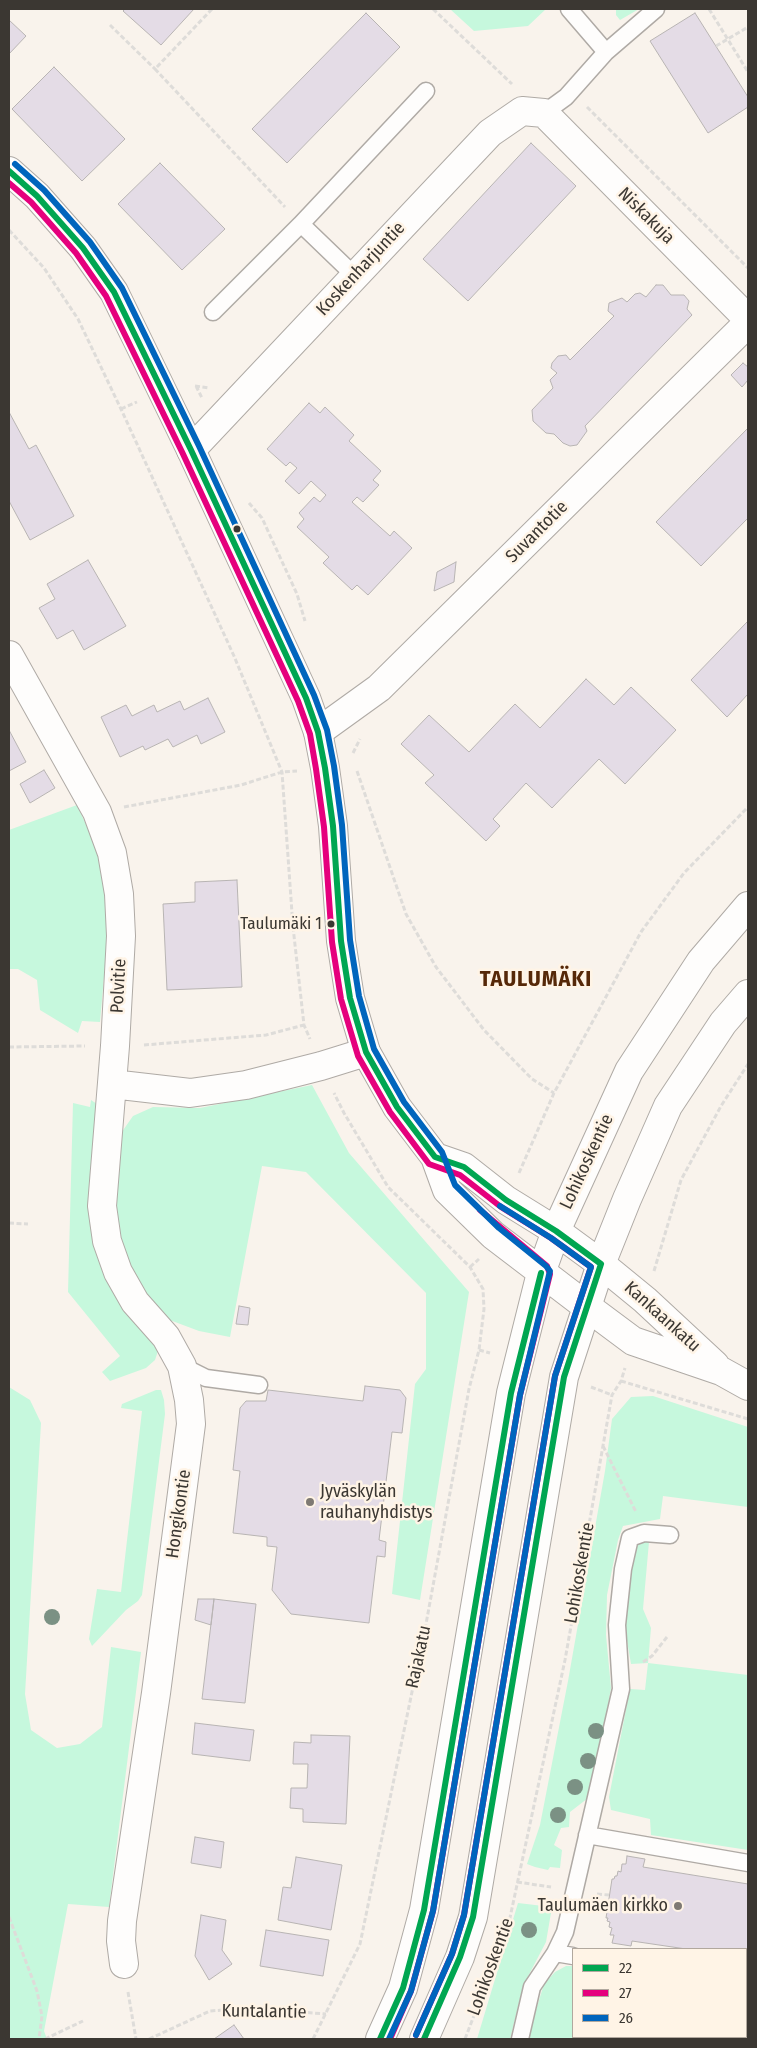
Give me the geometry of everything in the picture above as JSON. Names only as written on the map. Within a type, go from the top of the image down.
[{"type":"main road","name":"Koskenharjuntie","points":[[191,450],[490,133],[522,110],[544,113]]},
{"type":"main road","name":"Niskakuja","points":[[544,113],[748,319]]},
{"type":"main road","name":"Kankaankatu","points":[[9,171],[37,196],[83,248],[114,292],[191,450],[306,698],[318,732],[325,768],[333,826],[341,941],[350,998],[366,1052],[397,1107],[435,1158],[447,1190],[493,1235],[633,1341],[721,1371],[748,1386]]},
{"type":"main road","name":"Suvantotie","points":[[318,732],[379,688],[748,323]]},
{"type":"main road","name":"Polvitie","points":[[9,655],[97,812],[112,852],[119,894],[122,936],[112,1084]]},
{"type":"main road","name":"Lohikoskentie","points":[[380,2039],[402,1988],[424,1910],[511,1393],[541,1273],[556,1230],[629,1071],[701,961],[748,906]]},
{"type":"main road","name":"Lohikoskentie","points":[[424,2039],[460,1957],[473,1918],[564,1377],[586,1306],[627,1198],[668,1106],[723,1023],[748,994]]},
{"type":"main road","points":[[112,1084],[190,1093],[246,1085],[321,1066],[366,1052]]},
{"type":"main road","name":"Hongikontie","points":[[112,1084],[102,1206],[106,1241],[118,1272],[135,1302],[166,1337],[182,1366],[189,1400],[191,1424],[153,1712],[122,1921],[124,1964]]},
{"type":"main road","name":"Kankaankatu","points":[[435,1158],[464,1168],[506,1200],[556,1230],[645,1300],[721,1371]]},
{"type":"lane","points":[[568,9],[606,52]]},
{"type":"lane","points":[[544,113],[566,97],[606,52],[656,9]]},
{"type":"lane","points":[[212,312],[301,224],[426,90]]},
{"type":"lane","points":[[301,224],[355,276]]},
{"type":"lane","points":[[182,1366],[206,1378],[259,1385]]},
{"type":"lane","points":[[520,2039],[532,1987],[555,1953],[564,1932],[622,1689],[617,1625],[623,1569],[630,1538],[644,1534],[670,1536]]},
{"type":"lane","points":[[587,1835],[748,1863]]},
{"type":"lane","points":[[555,1953],[572,1956]]},
{"type":"path","points":[[155,70],[212,9]]},
{"type":"path","points":[[709,9],[748,72]]},
{"type":"path","points":[[110,25],[301,224]]},
{"type":"path","points":[[716,46],[748,27]]},
{"type":"path","name":"Rajakatu","points":[[9,230],[44,268],[78,319],[234,656],[282,772],[293,927],[304,1025],[321,1066],[344,1113],[388,1187],[470,1267],[483,1289],[484,1309],[479,1350],[469,1389],[426,1624],[360,1944],[312,2039]]},
{"type":"path","points":[[97,812],[242,785],[282,772],[325,768],[352,755],[361,738]]},
{"type":"path","points":[[352,755],[406,914],[436,967],[484,1030],[532,1079],[554,1093]]},
{"type":"path","points":[[506,1200],[554,1093],[641,932],[684,873],[748,806]]},
{"type":"path","points":[[9,1047],[115,1046],[258,1036],[304,1025]]},
{"type":"path","points":[[645,1300],[682,1180],[721,1106],[748,1064]]},
{"type":"path","points":[[9,1223],[28,1224]]},
{"type":"path","name":"Lohikoskentie","points":[[465,2039],[508,1926],[565,1660],[612,1395],[622,1381],[633,1341]]},
{"type":"path","points":[[622,1381],[748,1419]]},
{"type":"path","points":[[602,1444],[636,1512],[644,1534]]},
{"type":"path","points":[[620,1675],[652,1656],[667,1637]]},
{"type":"path","points":[[517,1882],[574,1891]]},
{"type":"path","points":[[9,1917],[38,1991],[42,2016],[39,2039]]},
{"type":"path","points":[[124,1964],[136,2039]]},
{"type":"path","name":"Kuntalantie","points":[[148,2039],[210,2011],[249,2008],[326,2014]]},
{"type":"path","points":[[45,2039],[83,2021]]},
{"type":"green space","points":[[450,9],[546,9],[528,26],[474,31]]},
{"type":"green space","points":[[616,9],[639,9],[620,20],[616,15]]},
{"type":"green space","points":[[77,805],[100,855],[110,909],[100,1022],[82,1021],[78,1033],[40,1010],[37,980],[18,969],[9,969],[9,830]]},
{"type":"green space","points":[[312,1085],[349,1153],[469,1292],[420,1600],[392,1594],[415,1384],[426,1369],[426,1293],[306,1172],[262,1166],[230,1337],[199,1331],[159,1316],[136,1279],[121,1245],[115,1224],[119,1136],[133,1116],[153,1107],[200,1108]]},
{"type":"green space","points":[[91,1100],[100,1106],[96,1250],[104,1274],[159,1348],[155,1360],[146,1368],[110,1381],[102,1372],[120,1356],[68,1292],[73,1103],[90,1107]]},
{"type":"green space","points":[[9,1387],[30,1400],[41,1423],[25,1694],[31,1730],[57,1748],[80,1744],[102,1727],[111,1647],[141,1652],[109,1907],[68,1904],[44,2031],[47,2039],[9,2039]]},
{"type":"green space","points":[[156,1390],[161,1390],[165,1414],[142,1595],[92,1646],[89,1639],[97,1589],[121,1592],[142,1411],[121,1408],[122,1404]]},
{"type":"green space","points":[[653,1396],[748,1427],[748,1507],[663,1496],[660,1519],[623,1526],[618,1540],[607,1595],[606,1635],[611,1688],[592,1795],[570,1812],[569,1827],[561,1828],[554,1845],[562,1850],[560,1868],[550,1867],[548,1870],[535,1867],[527,1864],[540,1825],[568,1681],[605,1471],[612,1419],[631,1397]]},
{"type":"green space","points":[[638,1542],[649,1542],[643,1609],[651,1628],[648,1663],[631,1664],[624,1623],[632,1557]]},
{"type":"green space","points":[[648,1663],[748,1675],[748,1850],[651,1835],[650,1819],[611,1810],[609,1797],[630,1689],[645,1690]]},
{"type":"green space","points":[[518,1903],[552,1907],[546,1942],[523,1986],[510,2039],[477,2039]]},
{"type":"green space","points":[[566,1966],[572,1966],[572,2038],[747,2038],[748,1995],[748,2039],[527,2039],[544,1984],[555,1972]]},
{"type":"building","points":[[125,9],[194,9],[161,45],[123,11]]},
{"type":"building","points":[[366,13],[400,47],[287,163],[252,129]]},
{"type":"building","points":[[695,13],[748,97],[748,107],[708,133],[650,41]]},
{"type":"building","points":[[9,20],[26,36],[9,54]]},
{"type":"building","points":[[54,67],[125,139],[82,181],[12,109]]},
{"type":"building","points":[[531,143],[576,186],[468,301],[423,259]]},
{"type":"building","points":[[160,163],[225,229],[182,270],[118,204]]},
{"type":"building","points":[[656,285],[663,285],[671,295],[684,295],[689,301],[687,309],[692,315],[585,426],[587,431],[577,445],[570,446],[563,443],[554,434],[546,433],[533,421],[532,410],[553,388],[550,380],[557,373],[551,368],[552,363],[558,356],[566,355],[570,360],[614,316],[608,311],[609,303],[622,298],[627,302],[635,294],[640,293],[646,297]]},
{"type":"building","points":[[743,363],[748,367],[748,380],[742,387],[731,375]]},
{"type":"building","points":[[309,403],[320,413],[325,407],[354,435],[349,441],[381,471],[373,480],[379,485],[363,502],[357,497],[352,502],[390,536],[394,531],[412,548],[368,595],[357,585],[352,590],[323,563],[329,557],[297,527],[304,519],[299,513],[314,497],[320,502],[326,495],[311,481],[299,494],[285,481],[297,468],[290,462],[286,466],[267,449]]},
{"type":"building","points":[[9,412],[29,449],[36,445],[74,516],[30,540],[9,501]]},
{"type":"building","points":[[748,428],[748,518],[701,566],[656,522]]},
{"type":"building","points":[[88,560],[126,626],[84,650],[73,630],[57,639],[39,608],[55,599],[47,584]]},
{"type":"building","points":[[456,562],[454,582],[434,591],[437,572]]},
{"type":"building","points":[[748,621],[748,694],[727,717],[691,680]]},
{"type":"building","points":[[586,679],[614,705],[631,687],[676,730],[625,784],[599,759],[552,808],[526,783],[493,819],[500,826],[486,841],[425,783],[434,775],[401,744],[429,715],[469,752],[515,704],[540,728]]},
{"type":"building","points":[[208,698],[225,732],[201,744],[197,735],[173,747],[168,739],[145,750],[143,746],[120,757],[101,717],[126,705],[132,716],[154,705],[157,712],[180,701],[184,710]]},
{"type":"building","points":[[9,730],[26,762],[9,771]]},
{"type":"building","points":[[44,770],[55,788],[30,803],[20,784]]},
{"type":"building","points":[[237,880],[242,987],[167,990],[163,904],[195,902],[195,882]]},
{"type":"building","points":[[239,1306],[250,1308],[248,1325],[236,1324]]},
{"type":"building","name":"Jyväskylän rauhanyhdistys","points":[[365,1386],[400,1390],[406,1398],[402,1433],[392,1432],[379,1540],[386,1542],[385,1557],[377,1556],[369,1623],[291,1614],[272,1590],[277,1547],[267,1546],[267,1537],[233,1533],[240,1471],[233,1470],[240,1408],[246,1401],[266,1401],[268,1390],[363,1401]]},
{"type":"building","points":[[198,1599],[214,1599],[211,1625],[195,1620]]},
{"type":"building","points":[[214,1599],[256,1604],[245,1703],[202,1699]]},
{"type":"building","points":[[195,1723],[254,1730],[250,1761],[192,1754]]},
{"type":"building","points":[[311,1735],[350,1736],[346,1824],[303,1822],[303,1809],[290,1808],[291,1788],[307,1788],[308,1764],[293,1764],[294,1742],[311,1743]]},
{"type":"building","points":[[195,1837],[224,1842],[221,1868],[191,1863]]},
{"type":"building","name":"Taulumäen kirkko","points":[[627,1856],[645,1859],[643,1867],[748,1884],[748,1959],[747,1948],[679,1948],[632,1941],[631,1946],[612,1943],[614,1935],[610,1935],[612,1928],[609,1927],[610,1922],[606,1918],[612,1879],[617,1876],[618,1871],[621,1872],[622,1864],[626,1864]]},
{"type":"building","points":[[296,1857],[342,1865],[331,1930],[278,1920],[283,1887],[291,1888]]},
{"type":"building","points":[[201,1915],[226,1920],[222,1950],[232,1964],[209,1980],[195,1956]]},
{"type":"building","points":[[266,1930],[329,1940],[323,1976],[260,1966]]},
{"type":"building","points":[[234,2025],[244,2039],[214,2039]]},
{"type":"transit line","name":"26","points":[[15,164],[44,190],[90,242],[122,288],[199,446],[314,695],[327,730],[334,766],[342,825],[350,940],[359,996],[374,1049],[404,1102],[442,1152],[455,1185],[499,1228],[550,1271],[520,1395],[433,1911],[411,1991],[389,2039]]},
{"type":"transit line","name":"22","points":[[9,171],[37,196],[83,248],[114,292],[191,450],[306,698],[318,732],[325,768],[333,826],[341,941],[350,998],[366,1052],[397,1107],[435,1157],[464,1167],[506,1200],[556,1231],[601,1264]]},
{"type":"transit line","name":"27","points":[[9,183],[31,202],[76,253],[106,296],[183,454],[298,701],[310,734],[316,769],[324,827],[332,942],[341,999],[358,1056],[390,1112],[429,1164],[460,1175],[501,1207],[551,1238],[591,1267],[555,1376],[464,1915],[452,1954],[416,2035]]},
{"type":"transit line","name":"26","points":[[416,2035],[452,1954],[464,1915],[555,1376],[591,1267],[551,1238],[500,1206]]},
{"type":"transit line","name":"27","points":[[390,2039],[411,1991],[433,1911],[520,1395],[550,1274],[547,1266],[480,1210]]},
{"type":"transit line","name":"22","points":[[424,2039],[460,1957],[473,1917],[564,1377],[601,1264]]},
{"type":"transit line","name":"22","points":[[380,2039],[403,1988],[424,1910],[511,1393],[541,1273]]},
{"type":"place","name":"Taulumäki 1","points":[[331,924]]},
{"type":"place","name":"Jyväskylän rauhanyhdistys","points":[[310,1502]]},
{"type":"place","name":"Taulumäen kirkko","points":[[678,1906]]},
{"type":"district","name":"TAULUMÄKI","points":[[536,980]]}]
